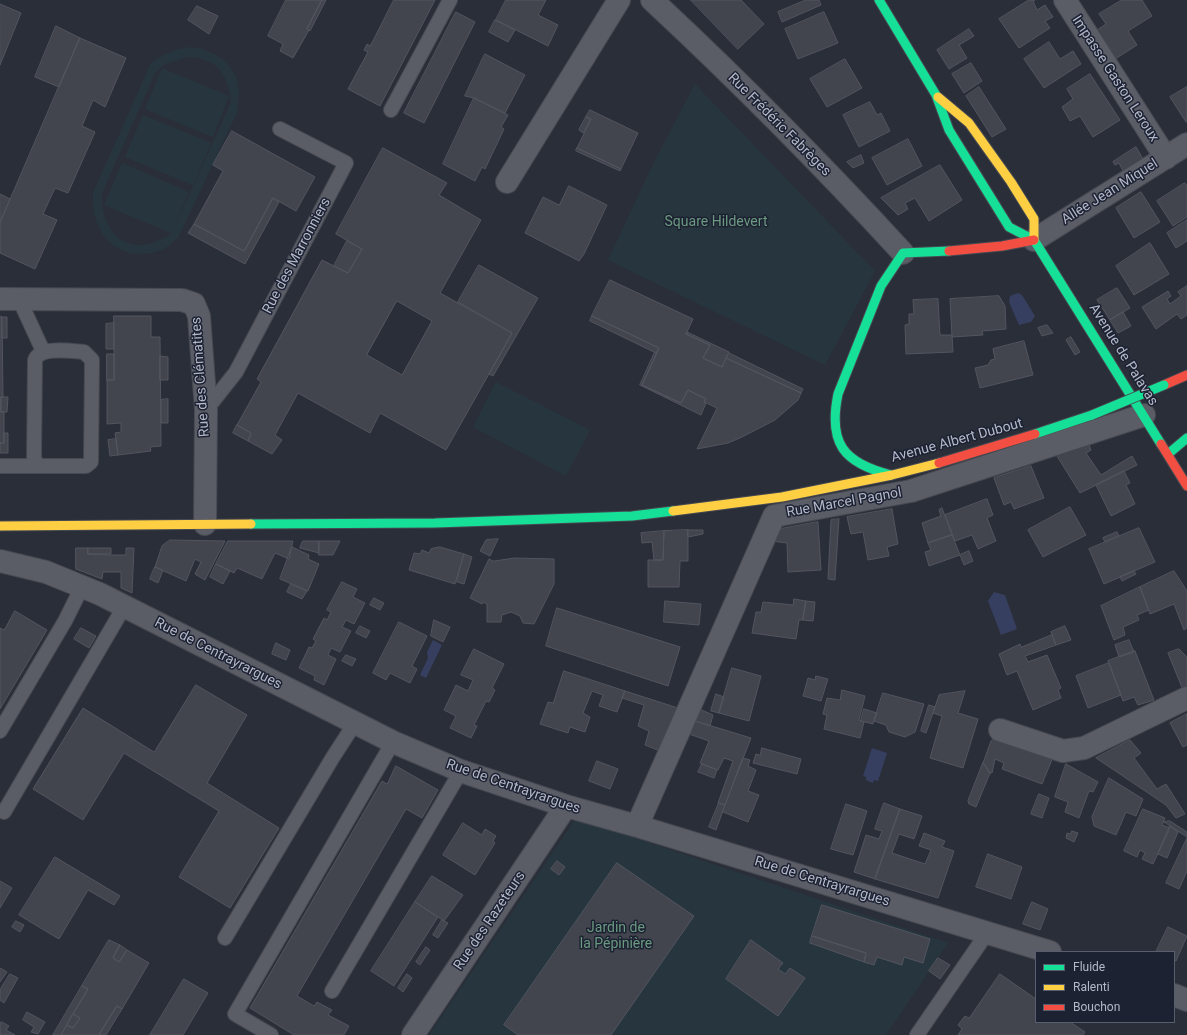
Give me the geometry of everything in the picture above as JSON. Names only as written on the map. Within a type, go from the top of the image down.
[{"type":"street","points":[[508,182],[619,0]]},
{"type":"street","name":"Rue Frédéric Fabrèges","points":[[652,0],[697,42],[903,253]]},
{"type":"street","points":[[879,0],[936,95],[949,130],[1009,227],[1034,240]]},
{"type":"street","name":"Impasse Gaston Leroux","points":[[1065,0],[1166,158]]},
{"type":"street","points":[[936,95],[969,123],[1011,182],[1034,219],[1034,240]]},
{"type":"street","name":"Allée Jean Miquel","points":[[1034,240],[1187,144]]},
{"type":"street","points":[[903,253],[1014,246],[1034,240]]},
{"type":"street","name":"Avenue de Palavas","points":[[1034,240],[1187,486]]},
{"type":"street","name":"Avenue Albert Dubout","points":[[903,253],[882,285],[838,388],[833,415],[834,428],[843,449],[854,460],[868,468],[892,475],[961,458],[1092,415],[1187,375]]},
{"type":"street","name":"Rue des Clématites","points":[[9,299],[182,300],[194,304],[199,316],[206,410],[205,524]]},
{"type":"street","name":"Rue Marcel Pagnol","points":[[637,826],[774,516],[911,491],[1144,415]]},
{"type":"street","points":[[1168,454],[1187,438]]},
{"type":"street","points":[[0,526],[435,523],[632,516],[782,497],[892,475]]},
{"type":"street","name":"Rue de Centrayrargues","points":[[0,561],[46,572],[100,594],[393,742],[461,771],[566,806],[637,826],[1047,951]]},
{"type":"street","points":[[1000,730],[1063,750],[1084,748],[1187,698]]},
{"type":"street","name":"Rue des Razeteurs","points":[[413,1035],[566,806]]},
{"type":"street","points":[[1175,995],[1187,1000]]},
{"type":"lane","points":[[391,110],[450,0]]},
{"type":"lane","name":"Rue des Marronniers","points":[[206,410],[236,372],[346,162],[280,129]]},
{"type":"lane","points":[[9,299],[42,351]]},
{"type":"lane","points":[[0,466],[86,466],[91,462],[92,360],[84,352],[42,351],[36,355],[34,458],[37,465]]},
{"type":"lane","points":[[0,731],[65,621],[82,587]]},
{"type":"lane","points":[[4,812],[124,607]]},
{"type":"lane","points":[[225,938],[333,757],[355,723]]},
{"type":"lane","points":[[271,1035],[235,1014],[393,742]]},
{"type":"lane","points":[[332,991],[461,771]]},
{"type":"lane","points":[[917,1035],[987,933]]},
{"type":"green space","points":[[193,47],[206,50],[217,55],[226,62],[232,70],[237,79],[239,90],[239,102],[236,115],[178,238],[161,250],[146,254],[132,253],[120,249],[110,242],[102,233],[96,221],[93,208],[93,193],[151,63],[161,56],[171,52]],"holes":[[[188,57],[207,61],[220,70],[230,92],[231,102],[172,233],[189,192],[122,163],[104,205],[171,233],[165,238],[152,243],[140,245],[130,244],[114,233],[108,225],[104,215],[102,193],[155,73],[165,64]]]},
{"type":"green space","points":[[162,68],[229,96],[213,137],[145,109]]},
{"type":"green space","name":"Square Hildevert","points":[[695,84],[875,271],[825,365],[608,260],[653,164]]},
{"type":"green space","points":[[143,115],[211,143],[193,185],[125,157]]},
{"type":"green space","points":[[496,382],[590,430],[566,476],[473,427]]},
{"type":"green space","name":"Jardin de la Pépinière","points":[[576,818],[948,943],[886,1035],[429,1035]]},
{"type":"water","points":[[1018,293],[1022,295],[1035,316],[1031,322],[1019,325],[1009,302],[1010,296]]},
{"type":"water","points":[[994,592],[1005,595],[1017,629],[1001,635],[988,601]]},
{"type":"water","points":[[433,640],[442,645],[426,678],[420,675],[428,658],[427,652]]},
{"type":"water","points":[[872,748],[887,753],[878,781],[874,780],[873,783],[866,780],[866,777],[863,776]]},
{"type":"building","points":[[286,0],[322,0],[307,29],[309,30],[293,58],[280,51],[283,44],[268,36]]},
{"type":"building","points":[[322,0],[326,0],[310,31],[307,29]]},
{"type":"building","points":[[394,0],[435,0],[380,106],[348,89],[368,52],[364,50],[367,44],[370,46]]},
{"type":"building","points":[[506,0],[546,0],[538,15],[558,25],[548,46],[496,20]]},
{"type":"building","points":[[691,0],[741,0],[764,24],[738,49]]},
{"type":"building","points":[[806,0],[819,0],[821,5],[782,22],[778,12]]},
{"type":"building","points":[[1029,0],[1035,0],[1033,1],[1037,10],[1045,5],[1053,17],[1045,21],[1050,28],[1019,48],[999,19]]},
{"type":"building","points":[[1122,0],[1142,0],[1152,16],[1128,31],[1137,45],[1115,59],[1097,30],[1106,24],[1099,14]]},
{"type":"building","points":[[0,4],[21,13],[0,65]]},
{"type":"building","points":[[197,6],[218,16],[209,34],[188,20]]},
{"type":"building","points":[[456,12],[475,22],[424,123],[404,113]]},
{"type":"building","points":[[824,12],[838,43],[798,59],[785,29]]},
{"type":"building","points":[[495,20],[515,30],[508,42],[489,32]]},
{"type":"building","points":[[56,26],[80,38],[59,87],[35,77]]},
{"type":"building","points":[[969,29],[974,36],[959,45],[967,58],[949,69],[937,50]]},
{"type":"building","points":[[80,38],[126,58],[105,107],[93,100],[82,126],[95,132],[68,193],[55,188],[43,214],[57,220],[35,269],[0,253],[0,223]]},
{"type":"building","points":[[1049,42],[1060,59],[1073,51],[1081,64],[1044,88],[1024,59]]},
{"type":"building","points":[[485,54],[525,75],[505,113],[474,98],[465,96]]},
{"type":"building","points":[[845,59],[862,88],[827,107],[810,79]]},
{"type":"building","points":[[971,63],[982,81],[964,93],[952,74]]},
{"type":"building","points":[[1090,74],[1120,120],[1093,137],[1080,116],[1070,121],[1062,107],[1073,99],[1067,89]]},
{"type":"building","points":[[979,87],[1006,129],[992,137],[966,96]]},
{"type":"building","points":[[1187,87],[1187,122],[1186,122],[1170,97]]},
{"type":"building","points":[[474,98],[508,115],[501,127],[504,129],[485,169],[482,167],[475,181],[443,164]]},
{"type":"building","points":[[870,102],[877,115],[881,113],[890,131],[859,147],[843,115]]},
{"type":"building","points":[[590,110],[638,133],[621,169],[577,148],[591,119],[586,117]]},
{"type":"building","points":[[586,117],[591,119],[583,133],[579,130]]},
{"type":"building","points":[[232,131],[315,177],[296,211],[273,198],[244,251],[194,224],[223,171],[213,165]]},
{"type":"building","points":[[908,139],[922,166],[887,185],[872,158]]},
{"type":"building","points":[[1136,147],[1143,159],[1123,171],[1119,163],[1115,165],[1113,162]]},
{"type":"building","points":[[383,148],[447,183],[439,195],[481,220],[440,293],[512,333],[446,450],[380,413],[370,433],[298,393],[275,435],[282,440],[272,454],[248,441],[251,433],[237,425],[261,382],[257,379],[322,260],[348,273],[362,249],[336,234]],"holes":[[[397,301],[432,321],[402,375],[367,355]]]},
{"type":"building","points":[[577,148],[621,169],[620,171],[576,151]]},
{"type":"building","points":[[861,155],[864,163],[853,168],[847,162]]},
{"type":"building","points":[[940,165],[962,200],[929,221],[915,198],[905,203],[908,209],[898,215],[881,198]]},
{"type":"building","points":[[1185,183],[1187,186],[1187,217],[1173,226],[1157,201]]},
{"type":"building","points":[[569,186],[607,205],[584,254],[579,261],[525,233],[543,197],[559,205]]},
{"type":"building","points":[[1141,192],[1160,222],[1134,238],[1116,208]]},
{"type":"building","points":[[0,194],[10,199],[0,223]]},
{"type":"building","points":[[273,198],[279,202],[245,264],[188,233],[194,224],[244,251]]},
{"type":"building","points":[[1187,220],[1187,241],[1176,248],[1167,233]]},
{"type":"building","points":[[347,241],[362,249],[348,273],[334,266]]},
{"type":"building","points":[[1150,243],[1169,274],[1134,295],[1116,266]]},
{"type":"building","points":[[479,265],[538,298],[493,376],[489,374],[512,333],[458,302]]},
{"type":"building","points":[[610,280],[693,319],[686,334],[710,345],[703,358],[722,367],[726,358],[801,393],[798,400],[775,420],[742,437],[728,443],[697,449],[717,408],[704,402],[706,399],[688,390],[681,403],[642,385],[659,348],[592,316]]},
{"type":"building","points":[[1187,286],[1187,315],[1181,319],[1177,314],[1156,329],[1142,307],[1168,291],[1171,296],[1167,299],[1170,304],[1181,296],[1178,292]]},
{"type":"building","points":[[1117,288],[1130,308],[1110,320],[1097,300]]},
{"type":"building","points":[[999,296],[1005,306],[1006,329],[982,331],[983,335],[952,337],[950,299]]},
{"type":"building","points":[[938,299],[940,335],[952,335],[953,352],[906,354],[905,325],[909,324],[909,314],[914,314],[913,300]]},
{"type":"building","points":[[1123,312],[1131,326],[1118,333],[1110,320]]},
{"type":"building","points":[[0,316],[2,317],[3,397],[1,397],[1,412],[4,412],[4,443],[0,443]]},
{"type":"building","points":[[114,316],[151,316],[151,337],[160,337],[161,446],[150,447],[151,451],[118,455],[115,433],[121,432],[121,423],[107,424],[107,380],[114,380]]},
{"type":"building","points":[[592,316],[659,348],[656,353],[590,321]]},
{"type":"building","points":[[2,317],[7,317],[7,338],[2,338]]},
{"type":"building","points":[[114,323],[114,349],[106,349],[106,324]]},
{"type":"building","points":[[1047,325],[1053,333],[1042,336],[1038,328]]},
{"type":"building","points":[[687,332],[729,352],[722,367],[703,358],[710,345],[686,334]]},
{"type":"building","points":[[1071,337],[1080,352],[1075,355],[1066,340]]},
{"type":"building","points":[[1024,341],[1033,375],[980,388],[975,368],[988,365],[991,360],[995,359],[993,349]]},
{"type":"building","points":[[655,352],[657,353],[642,385],[681,403],[688,390],[706,399],[701,415],[640,385]]},
{"type":"building","points":[[729,353],[803,389],[801,393],[726,358]]},
{"type":"building","points":[[107,354],[114,354],[114,380],[107,380]]},
{"type":"building","points":[[160,356],[168,357],[168,380],[160,380]]},
{"type":"building","points":[[1,397],[8,397],[7,412],[1,412]]},
{"type":"building","points":[[168,399],[168,423],[161,423],[161,400]]},
{"type":"building","points":[[237,425],[251,433],[248,441],[233,433]]},
{"type":"building","points":[[4,433],[8,433],[8,453],[0,453],[0,443],[4,443]]},
{"type":"building","points":[[116,439],[118,455],[110,456],[108,440]]},
{"type":"building","points":[[1089,445],[1091,450],[1086,453],[1101,475],[1132,456],[1137,465],[1080,493],[1057,456]]},
{"type":"building","points":[[1031,466],[1044,498],[1014,509],[1011,502],[1004,505],[994,478]]},
{"type":"building","points":[[1124,471],[1130,483],[1126,485],[1135,504],[1111,516],[1096,485]]},
{"type":"building","points":[[987,499],[993,515],[987,518],[996,541],[978,549],[972,535],[955,541],[945,515]]},
{"type":"building","points":[[1070,507],[1086,535],[1043,557],[1028,530]]},
{"type":"building","points":[[942,508],[952,535],[928,543],[922,523],[941,516],[939,510]]},
{"type":"building","points":[[892,509],[898,544],[887,547],[889,556],[868,560],[863,532],[851,534],[847,517]]},
{"type":"building","points":[[839,519],[835,580],[828,579],[831,520]]},
{"type":"building","points":[[818,522],[821,570],[788,572],[787,543],[771,541],[780,529]]},
{"type":"building","points":[[1139,528],[1155,562],[1104,584],[1089,549]]},
{"type":"building","points":[[688,530],[703,530],[703,534],[688,537]]},
{"type":"building","points":[[688,530],[688,561],[680,561],[679,587],[648,587],[648,560],[663,560],[664,531]]},
{"type":"building","points":[[664,531],[663,560],[654,560],[652,542],[642,543],[641,533]]},
{"type":"building","points":[[1117,532],[1119,536],[1105,542],[1103,538]]},
{"type":"building","points":[[952,535],[960,555],[929,566],[925,552],[931,550],[928,543]]},
{"type":"building","points":[[498,539],[490,556],[480,551],[486,540]]},
{"type":"building","points":[[170,540],[225,541],[205,580],[195,574],[201,562],[195,559],[186,581],[155,567],[162,546]]},
{"type":"building","points":[[228,541],[293,541],[289,559],[275,553],[262,579],[237,568],[234,573],[216,564]]},
{"type":"building","points":[[303,541],[319,541],[319,553],[300,548]]},
{"type":"building","points":[[319,541],[340,541],[333,555],[319,555]]},
{"type":"building","points":[[292,547],[309,555],[308,559],[319,564],[308,591],[280,579]]},
{"type":"building","points":[[440,547],[464,554],[455,584],[409,570],[414,553],[420,554],[422,550],[429,553],[431,549]]},
{"type":"building","points":[[76,548],[88,548],[88,554],[126,555],[126,548],[134,548],[132,593],[121,588],[121,572],[103,572],[102,579],[76,569]]},
{"type":"building","points":[[88,548],[111,548],[111,554],[88,554]]},
{"type":"building","points":[[969,551],[973,561],[964,565],[960,555]]},
{"type":"building","points":[[464,554],[472,557],[464,584],[457,582]]},
{"type":"building","points":[[515,558],[554,559],[554,584],[534,624],[523,623],[520,616],[511,612],[502,615],[501,622],[487,622],[487,604],[483,602],[482,604],[470,598],[489,559],[493,561]]},
{"type":"building","points":[[216,564],[230,571],[223,584],[210,577]]},
{"type":"building","points":[[155,567],[163,570],[158,583],[150,579]]},
{"type":"building","points":[[1134,571],[1136,574],[1122,581],[1120,577]]},
{"type":"building","points":[[1174,571],[1187,591],[1187,628],[1184,630],[1174,604],[1150,614],[1140,587]]},
{"type":"building","points":[[342,582],[357,589],[353,597],[365,603],[354,624],[346,620],[342,627],[351,631],[340,652],[331,648],[328,655],[336,659],[324,685],[314,680],[315,676],[299,668],[309,647],[312,648],[316,641],[313,639],[324,618],[327,620],[331,612],[327,610]]},
{"type":"building","points":[[291,584],[307,591],[302,599],[287,592]]},
{"type":"building","points":[[1140,587],[1149,610],[1137,615],[1139,620],[1123,627],[1125,635],[1114,640],[1101,606]]},
{"type":"building","points":[[374,598],[384,603],[380,610],[370,605]]},
{"type":"building","points":[[794,599],[806,601],[803,620],[799,620],[796,639],[752,633],[756,612],[761,612],[763,602],[793,605]]},
{"type":"building","points":[[665,601],[701,604],[699,625],[664,622]]},
{"type":"building","points":[[806,601],[815,602],[813,621],[803,620]]},
{"type":"building","points":[[557,608],[680,647],[668,686],[546,646]]},
{"type":"building","points":[[15,611],[47,630],[0,709],[0,628],[4,630]]},
{"type":"building","points":[[434,620],[450,627],[443,642],[431,636]]},
{"type":"building","points":[[399,622],[427,636],[412,666],[417,669],[410,683],[390,673],[386,680],[373,673]]},
{"type":"building","points":[[360,626],[370,631],[366,638],[356,633]]},
{"type":"building","points":[[1065,626],[1071,640],[1056,645],[1051,632]]},
{"type":"building","points":[[81,628],[96,636],[89,648],[74,639]]},
{"type":"building","points":[[1052,635],[1056,645],[1025,656],[1028,662],[1047,655],[1061,688],[1058,690],[1061,698],[1033,710],[1017,671],[1007,675],[999,654],[1020,644],[1021,647]]},
{"type":"building","points":[[1129,640],[1134,652],[1119,657],[1115,645]]},
{"type":"building","points":[[276,643],[290,650],[286,660],[272,654]]},
{"type":"building","points":[[474,649],[504,664],[492,688],[495,690],[489,702],[486,701],[474,725],[477,726],[471,738],[450,728],[456,716],[444,710],[456,685],[468,691],[473,680],[461,675]]},
{"type":"building","points":[[1179,649],[1187,657],[1187,687],[1183,690],[1168,653]]},
{"type":"building","points":[[1135,651],[1154,700],[1138,705],[1134,697],[1123,701],[1108,661]]},
{"type":"building","points":[[346,655],[356,659],[352,666],[342,661]]},
{"type":"building","points":[[1109,663],[1121,695],[1088,708],[1076,676]]},
{"type":"building","points":[[732,668],[761,676],[749,721],[719,713]]},
{"type":"building","points":[[564,671],[625,691],[617,712],[599,706],[603,695],[592,691],[583,713],[590,717],[585,732],[570,727],[568,733],[540,724],[548,702],[553,703]]},
{"type":"building","points":[[816,676],[828,679],[821,701],[803,696],[808,678],[815,680]]},
{"type":"building","points":[[196,685],[247,715],[207,783],[279,828],[230,908],[179,877],[219,811],[124,753],[83,820],[33,789],[83,708],[154,752]]},
{"type":"building","points":[[842,690],[865,696],[859,720],[864,722],[860,738],[824,729],[827,715],[823,714],[827,698],[840,700]]},
{"type":"building","points":[[625,691],[678,708],[660,751],[645,745],[649,731],[638,726],[644,705],[622,698]]},
{"type":"building","points":[[965,691],[958,713],[978,719],[963,768],[930,758],[942,716],[933,713],[939,695]]},
{"type":"building","points":[[883,693],[924,704],[915,732],[905,737],[889,732],[886,725],[874,721]]},
{"type":"building","points":[[716,694],[724,697],[719,713],[711,711]]},
{"type":"building","points":[[929,705],[935,707],[926,733],[921,731]]},
{"type":"building","points":[[697,708],[713,715],[710,726],[692,720]]},
{"type":"building","points":[[864,709],[877,713],[873,724],[861,721]]},
{"type":"building","points":[[1187,714],[1187,745],[1183,747],[1170,723]]},
{"type":"building","points":[[692,720],[751,738],[725,805],[718,803],[733,761],[724,758],[718,770],[700,763],[709,741],[686,733]]},
{"type":"building","points":[[997,737],[1053,757],[1042,784],[1002,769],[1004,763],[995,759],[992,773],[990,773],[983,763],[991,741]]},
{"type":"building","points":[[1130,740],[1141,753],[1134,758],[1157,789],[1166,784],[1185,814],[1176,818],[1166,805],[1096,758]]},
{"type":"building","points":[[762,748],[801,759],[797,774],[753,763],[756,754],[760,755]]},
{"type":"building","points":[[743,758],[750,760],[748,766],[756,770],[748,791],[759,795],[748,822],[723,812]]},
{"type":"building","points":[[597,761],[618,769],[610,789],[589,781]]},
{"type":"building","points":[[983,763],[990,773],[976,807],[969,804],[968,801]]},
{"type":"building","points":[[702,764],[717,770],[714,778],[698,772]]},
{"type":"building","points":[[1066,764],[1098,782],[1093,792],[1089,791],[1079,818],[1065,812],[1068,802],[1055,797]]},
{"type":"building","points":[[396,766],[438,790],[422,818],[406,809],[297,996],[314,1006],[317,1002],[332,1010],[328,1015],[349,1026],[344,1035],[294,1035],[250,1008],[382,781],[387,784]]},
{"type":"building","points":[[1109,778],[1143,799],[1136,816],[1126,812],[1116,835],[1094,826],[1092,817]]},
{"type":"building","points":[[1039,794],[1049,798],[1042,818],[1031,814]]},
{"type":"building","points":[[719,803],[725,805],[716,830],[709,827]]},
{"type":"building","points":[[884,803],[900,809],[875,879],[854,872],[866,835],[879,839],[882,831],[875,829]]},
{"type":"building","points":[[846,804],[867,811],[853,855],[831,849]]},
{"type":"building","points":[[900,809],[922,816],[914,839],[899,834],[892,853],[925,864],[931,850],[919,846],[924,833],[945,841],[942,847],[954,851],[938,898],[875,879]]},
{"type":"building","points":[[1143,809],[1165,818],[1162,825],[1170,828],[1153,864],[1142,859],[1145,853],[1140,850],[1137,857],[1124,851]]},
{"type":"building","points":[[1170,821],[1187,832],[1187,837],[1164,822]]},
{"type":"building","points":[[463,823],[482,835],[485,829],[496,836],[493,841],[495,843],[475,875],[443,855]]},
{"type":"building","points":[[1170,826],[1178,832],[1167,858],[1158,854]]},
{"type":"building","points":[[1072,831],[1078,833],[1074,842],[1066,838],[1067,833],[1070,834]]},
{"type":"building","points":[[1187,838],[1187,871],[1179,889],[1166,883]]},
{"type":"building","points":[[988,854],[1022,867],[1011,899],[976,887]]},
{"type":"building","points":[[55,857],[120,896],[114,905],[88,890],[59,939],[19,915]]},
{"type":"building","points":[[557,861],[565,867],[559,875],[551,869]]},
{"type":"building","points":[[617,863],[694,916],[611,1035],[518,1035],[504,1025]]},
{"type":"building","points":[[432,876],[463,895],[444,921],[415,902]]},
{"type":"building","points":[[0,881],[12,888],[0,908]]},
{"type":"building","points":[[415,902],[438,917],[394,986],[371,971]]},
{"type":"building","points":[[1032,902],[1048,909],[1040,930],[1023,924]]},
{"type":"building","points":[[822,905],[930,939],[923,963],[904,957],[902,965],[877,957],[874,965],[864,962],[866,953],[812,936]]},
{"type":"building","points":[[442,920],[448,923],[438,938],[433,935]]},
{"type":"building","points":[[16,921],[24,925],[20,932],[12,927]]},
{"type":"building","points":[[1168,927],[1187,936],[1176,961],[1175,951],[1156,951]]},
{"type":"building","points":[[812,936],[866,953],[864,962],[810,943]]},
{"type":"building","points":[[109,940],[120,945],[113,958],[119,962],[127,950],[149,963],[122,1009],[117,1006],[99,1035],[61,1035],[67,1025],[73,1028],[80,1018],[73,1014],[88,989],[82,986]]},
{"type":"building","points":[[751,940],[783,963],[778,969],[785,974],[790,968],[805,978],[778,1016],[726,979]]},
{"type":"building","points":[[120,945],[127,950],[119,962],[113,958]]},
{"type":"building","points":[[426,947],[430,950],[420,965],[416,962]]},
{"type":"building","points":[[938,958],[950,965],[940,979],[929,971]]},
{"type":"building","points":[[0,968],[7,972],[0,982]]},
{"type":"building","points":[[10,974],[18,978],[4,1003],[0,1000],[0,990]]},
{"type":"building","points":[[407,974],[412,978],[403,992],[398,988]]},
{"type":"building","points":[[1000,974],[1035,998],[1035,1023],[1072,1023],[1085,1032],[1083,1035],[958,1035],[962,1029],[958,1025],[965,1016],[969,1018]]},
{"type":"building","points":[[184,979],[208,993],[183,1035],[150,1035]]},
{"type":"building","points":[[82,986],[88,989],[61,1035],[53,1035]]},
{"type":"building","points":[[117,1006],[122,1009],[106,1035],[99,1035]]},
{"type":"building","points":[[27,1012],[45,1022],[38,1034],[31,1032],[34,1027],[23,1020]]},
{"type":"building","points":[[73,1014],[80,1018],[73,1028],[67,1025]]},
{"type":"building","points":[[2,1022],[9,1026],[6,1030],[15,1035],[0,1035],[0,1023]]},
{"type":"traffic: fast","points":[[879,0],[936,95],[949,130],[1009,227],[1034,240],[1161,444]]},
{"type":"traffic: fast","points":[[891,475],[861,464],[850,457],[843,448],[838,438],[835,426],[835,411],[838,394],[881,286],[903,253],[949,251]]},
{"type":"traffic: fast","points":[[1092,415],[1164,385]]},
{"type":"traffic: fast","points":[[1035,434],[1092,415]]},
{"type":"traffic: fast","points":[[1168,454],[1187,438]]},
{"type":"traffic: fast","points":[[251,524],[435,523],[632,516],[673,511]]},
{"type":"traffic: slow","points":[[938,97],[969,123],[1011,182],[1034,219],[1034,240]]},
{"type":"traffic: slow","points":[[673,511],[782,497],[892,475],[939,463]]},
{"type":"traffic: slow","points":[[0,526],[251,524]]},
{"type":"traffic: jam","points":[[949,251],[1002,246],[1034,240]]},
{"type":"traffic: jam","points":[[1164,385],[1187,375]]},
{"type":"traffic: jam","points":[[939,463],[1035,434]]},
{"type":"traffic: jam","points":[[1161,444],[1187,486]]}]
